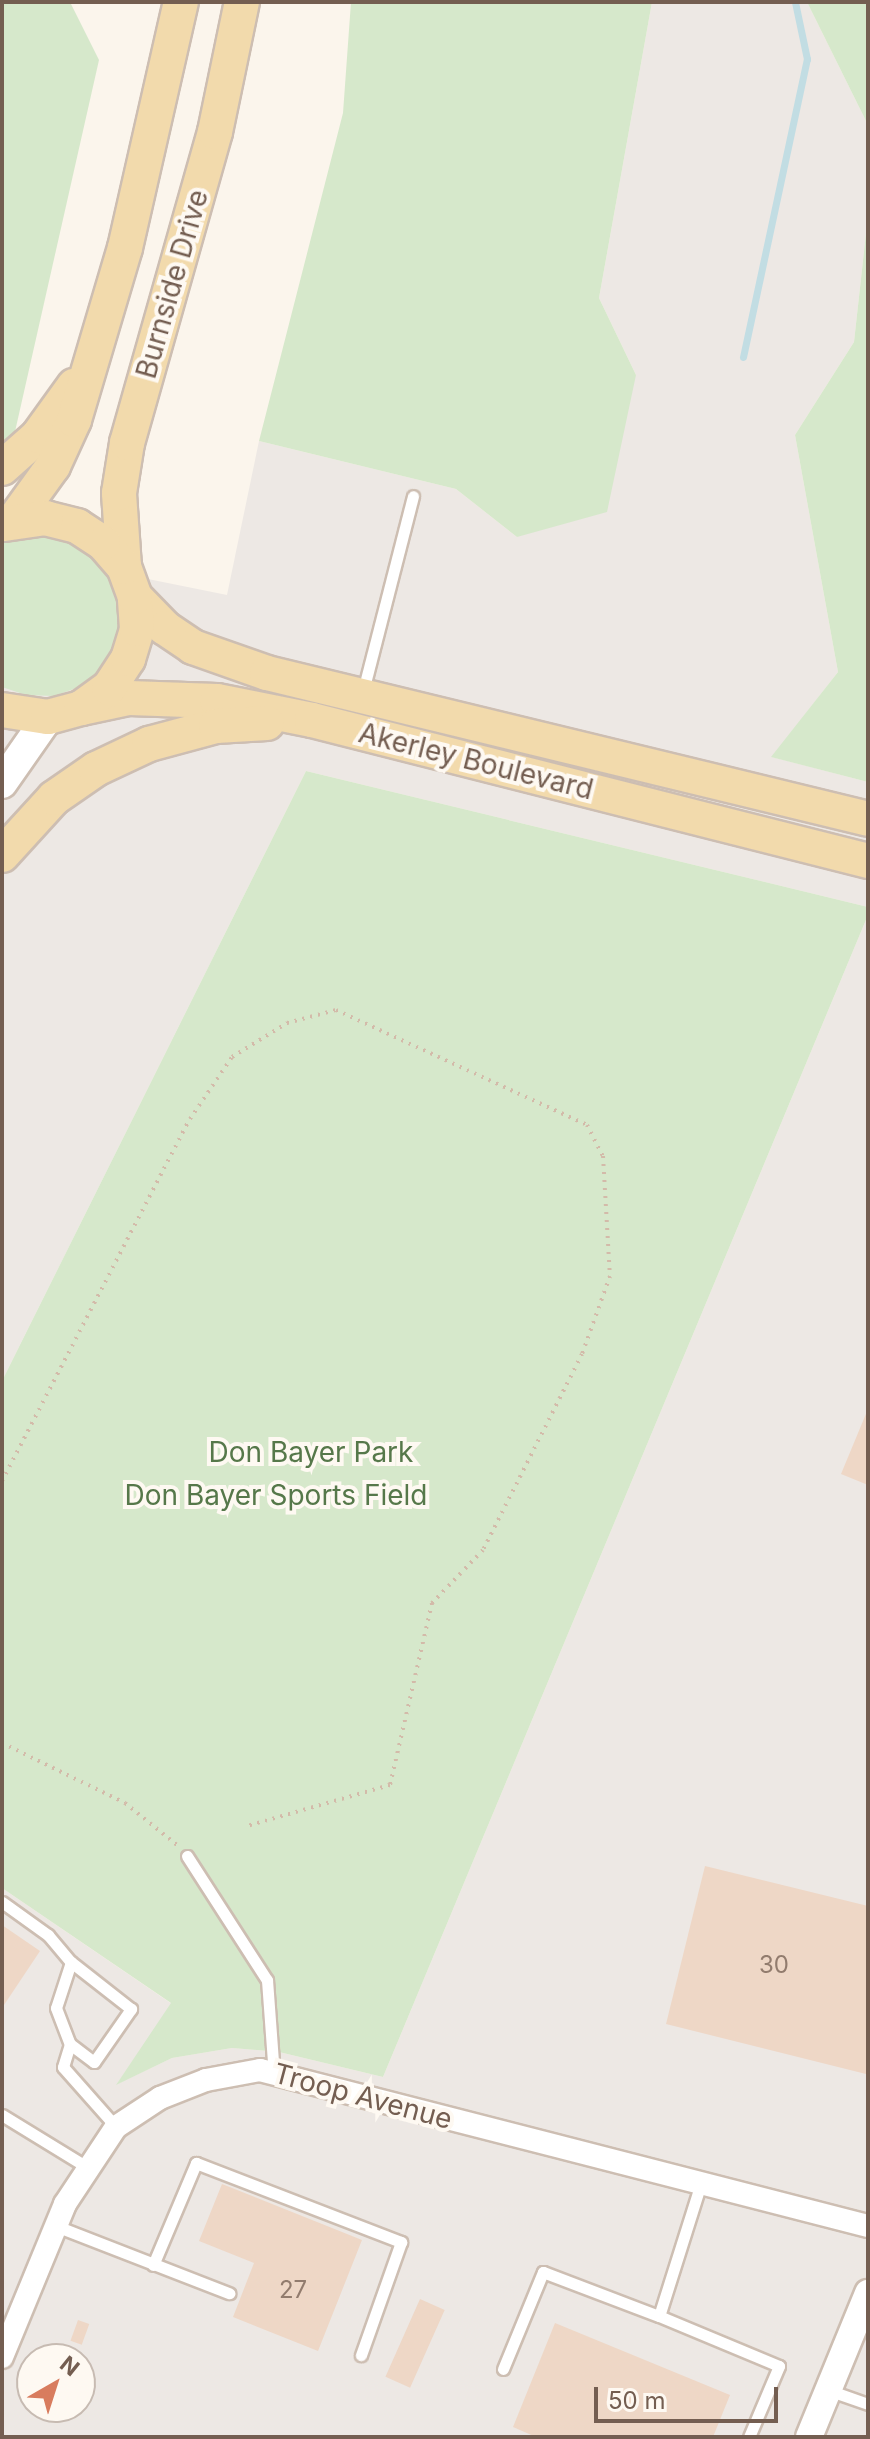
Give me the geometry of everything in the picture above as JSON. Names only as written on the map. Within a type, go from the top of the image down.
[{"type":"main road","name":"Burnside Drive","points":[[8,523],[53,466],[93,359],[153,135],[181,2]]},
{"type":"main road","name":"Burnside Drive","points":[[81,708],[109,688],[128,659],[137,629],[119,493],[127,443],[215,132],[242,2]]},
{"type":"main road","points":[[2,468],[38,436],[93,359]]},
{"type":"main road","name":"Akerley Boulevard","points":[[8,523],[46,518],[77,526],[103,543],[165,628],[193,647],[267,673],[868,819]]},
{"type":"main road","name":"Akerley Boulevard","points":[[48,717],[81,708],[172,696],[312,720],[868,861]]},
{"type":"main road","points":[[2,710],[48,717],[2,783]]},
{"type":"main road","points":[[2,855],[54,798],[96,769],[149,744],[216,726],[312,720]]},
{"type":"street","name":"Troop Avenue","points":[[2,2357],[8,2327],[56,2226],[87,2167],[116,2127],[160,2098],[206,2080],[260,2070],[868,2226]]},
{"type":"street","points":[[809,2437],[868,2293]]},
{"type":"lane","points":[[362,696],[413,496]]},
{"type":"lane","points":[[187,1856],[267,1980],[274,2075]]},
{"type":"lane","points":[[2,1902],[48,1935],[71,1962],[131,2009],[94,2062],[70,2044],[56,2008],[71,1962]]},
{"type":"lane","points":[[70,2044],[63,2067],[116,2127]]},
{"type":"lane","points":[[2,2115],[87,2167]]},
{"type":"lane","points":[[153,2265],[196,2163],[401,2242],[361,2355]]},
{"type":"lane","points":[[659,2316],[701,2183]]},
{"type":"lane","points":[[56,2226],[229,2293]]},
{"type":"lane","points":[[503,2369],[543,2272],[779,2366],[749,2437]]},
{"type":"lane","points":[[828,2390],[868,2404]]},
{"type":"path","points":[[2,1481],[190,1119],[232,1057],[287,1023],[336,1010],[587,1125],[603,1156],[610,1276],[582,1354],[483,1550],[432,1603],[390,1785],[247,1826]]},
{"type":"path","points":[[2,1743],[125,1803],[168,1834],[187,1856]]},
{"type":"shaded area","points":[[652,2],[807,2],[868,125],[868,215],[854,342],[795,435],[838,672],[772,757],[868,782],[868,907],[306,771],[2,1381],[2,557],[64,562],[227,595],[259,441],[456,489],[517,537],[636,375],[599,298]]},
{"type":"shaded area","points":[[868,915],[868,2437],[2,2437],[2,1888],[172,2004],[117,2084],[172,2058],[232,2048],[279,2052],[383,2077]]},
{"type":"green space","points":[[2,2],[70,2],[99,60],[14,436],[2,458]]},
{"type":"green space","points":[[351,2],[652,2],[599,298],[636,375],[607,512],[517,537],[456,489],[259,441],[343,113]]},
{"type":"green space","points":[[807,2],[868,2],[868,125]]},
{"type":"green space","points":[[868,215],[868,782],[771,757],[838,672],[795,435],[854,342]]},
{"type":"green space","points":[[67,527],[124,587],[120,644],[105,668],[82,686],[54,696],[26,695],[2,687],[2,532]]},
{"type":"green space","name":"Don Bayer Sports Field","points":[[306,771],[868,907],[868,915],[383,2077],[279,2052],[232,2048],[172,2058],[116,2085],[171,2003],[2,1888],[2,1381]]},
{"type":"building","points":[[868,1409],[868,1485],[841,1474]]},
{"type":"building","points":[[705,1866],[868,1906],[866,2074],[666,2024]]},
{"type":"building","points":[[2,1925],[40,1951],[2,2008]]},
{"type":"building","points":[[222,2184],[362,2240],[318,2351],[233,2317],[254,2263],[199,2241]]},
{"type":"building","points":[[420,2299],[445,2310],[410,2388],[385,2377]]},
{"type":"building","points":[[78,2320],[89,2324],[82,2343],[70,2341]]},
{"type":"building","points":[[555,2323],[730,2395],[713,2437],[536,2437],[513,2427]]},
{"type":"waterway","points":[[743,357],[807,59],[795,2]]},
{"type":"park label","name":"Don Bayer Park","points":[[311,1452]]}]
